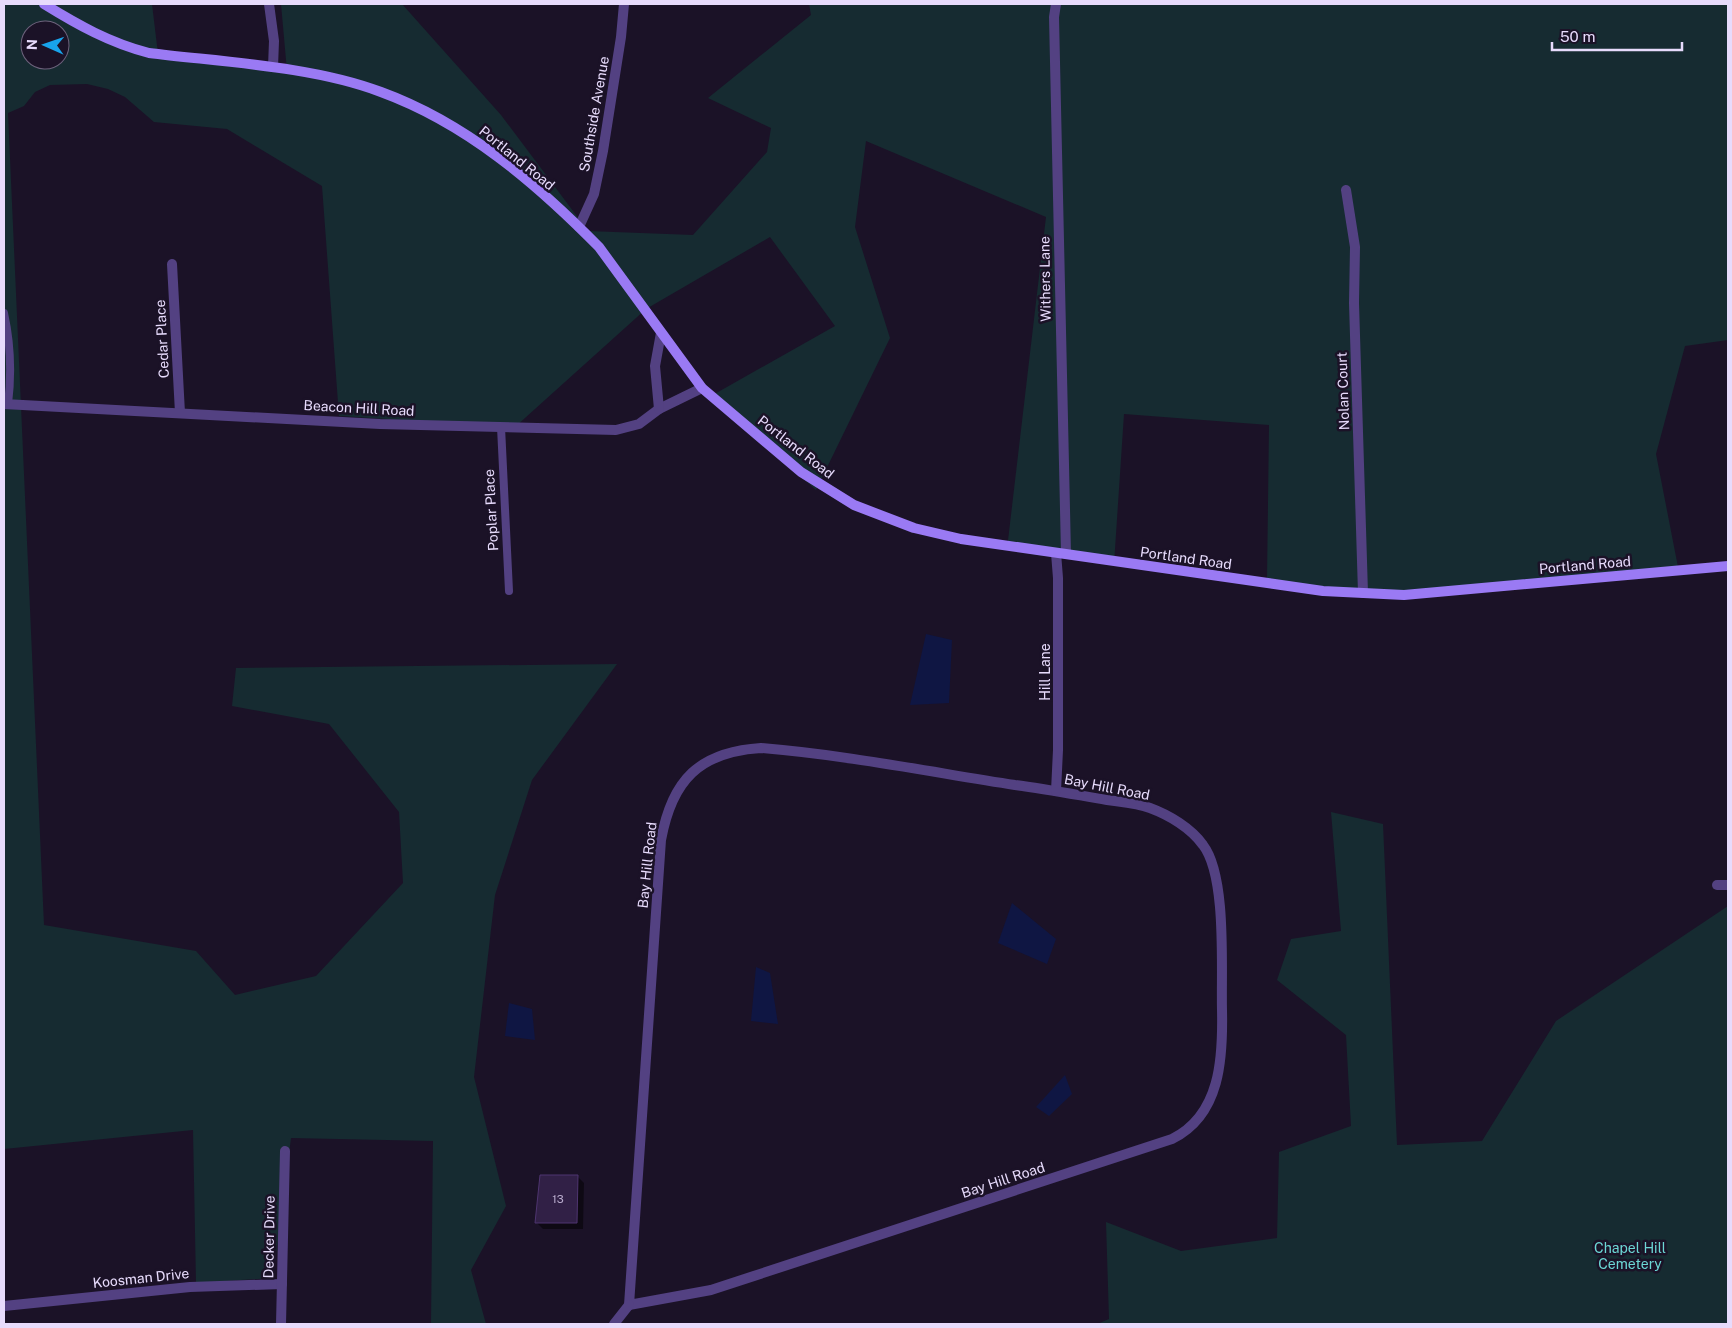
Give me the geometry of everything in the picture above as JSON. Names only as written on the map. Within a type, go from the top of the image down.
[{"type":"street","name":"Portland Road","points":[[44,4],[100,37],[140,51],[273,68],[342,80],[380,91],[427,111],[486,147],[580,227],[599,247],[643,304],[661,333],[702,388],[800,472],[854,506],[924,530],[961,539],[1323,591],[1427,594],[1728,566]]},
{"type":"street","points":[[269,4],[274,41],[273,68]]},
{"type":"street","name":"Southside Avenue","points":[[580,227],[594,194],[603,151],[621,37],[624,4]]},
{"type":"street","name":"Withers Lane","points":[[1056,4],[1054,27],[1061,554]]},
{"type":"street","name":"Nolan Court","points":[[1346,190],[1355,247],[1354,303],[1363,592]]},
{"type":"street","name":"Cedar Place","points":[[172,264],[180,413]]},
{"type":"street","points":[[659,409],[655,366],[661,333]]},
{"type":"street","name":"Beacon Hill Road","points":[[6,404],[380,424],[616,430],[639,424],[659,409],[702,388]]},
{"type":"street","name":"Hill Lane","points":[[1056,791],[1058,750],[1058,578],[1061,554]]},
{"type":"street","name":"Bay Hill Road","points":[[761,748],[1056,791],[1148,807],[1168,816],[1187,829],[1208,852],[1216,877],[1219,910],[1222,1032],[1216,1087],[1199,1117],[1180,1135],[1172,1139],[712,1290],[629,1305],[661,840],[665,817],[673,796],[684,782],[698,768],[716,757],[737,750],[761,748]]},
{"type":"street","points":[[1716,885],[1728,884]]},
{"type":"street","name":"Decker Drive","points":[[281,1324],[285,1151]]},
{"type":"street","name":"Koosman Drive","points":[[4,1306],[190,1287],[282,1284]]},
{"type":"street","points":[[614,1324],[629,1305]]},
{"type":"lane","points":[[4,314],[11,353],[11,375],[6,404]]},
{"type":"lane","name":"Poplar Place","points":[[501,427],[508,591]]},
{"type":"green space","points":[[4,4],[152,4],[158,54],[287,71],[281,4],[402,4],[501,115],[588,231],[693,235],[767,152],[771,128],[708,98],[811,15],[809,4],[1728,4],[1728,340],[1685,346],[1656,454],[1678,567],[1385,598],[1267,580],[1269,425],[1124,414],[1114,564],[1037,555],[1007,549],[1046,217],[866,141],[855,227],[890,338],[816,490],[711,396],[835,326],[770,237],[646,309],[515,427],[339,416],[322,186],[227,129],[154,122],[125,97],[108,89],[87,84],[50,85],[35,92],[24,106],[8,113],[44,925],[196,951],[235,995],[316,976],[403,883],[399,812],[329,724],[232,706],[236,668],[617,664],[532,780],[495,895],[474,1077],[506,1206],[471,1270],[486,1324],[431,1324],[433,1141],[291,1138],[273,1278],[196,1283],[193,1130],[4,1149]]},
{"type":"green space","name":"Chapel Hill Cemetery","points":[[1331,812],[1383,824],[1397,1145],[1482,1141],[1556,1021],[1728,906],[1728,1324],[1097,1324],[1109,1319],[1106,1222],[1181,1251],[1277,1238],[1279,1152],[1351,1126],[1346,1035],[1277,980],[1291,939],[1341,931]]},
{"type":"shaded area","points":[[926,634],[952,640],[949,703],[910,705]]},
{"type":"shaded area","points":[[1012,903],[1056,939],[1047,964],[998,943]]},
{"type":"shaded area","points":[[756,967],[770,973],[778,1024],[751,1021]]},
{"type":"shaded area","points":[[509,1003],[532,1009],[535,1040],[505,1036]]},
{"type":"shaded area","points":[[1065,1075],[1072,1094],[1049,1116],[1036,1107]]},
{"type":"building","points":[[540,1175],[578,1175],[577,1223],[535,1223]]}]
